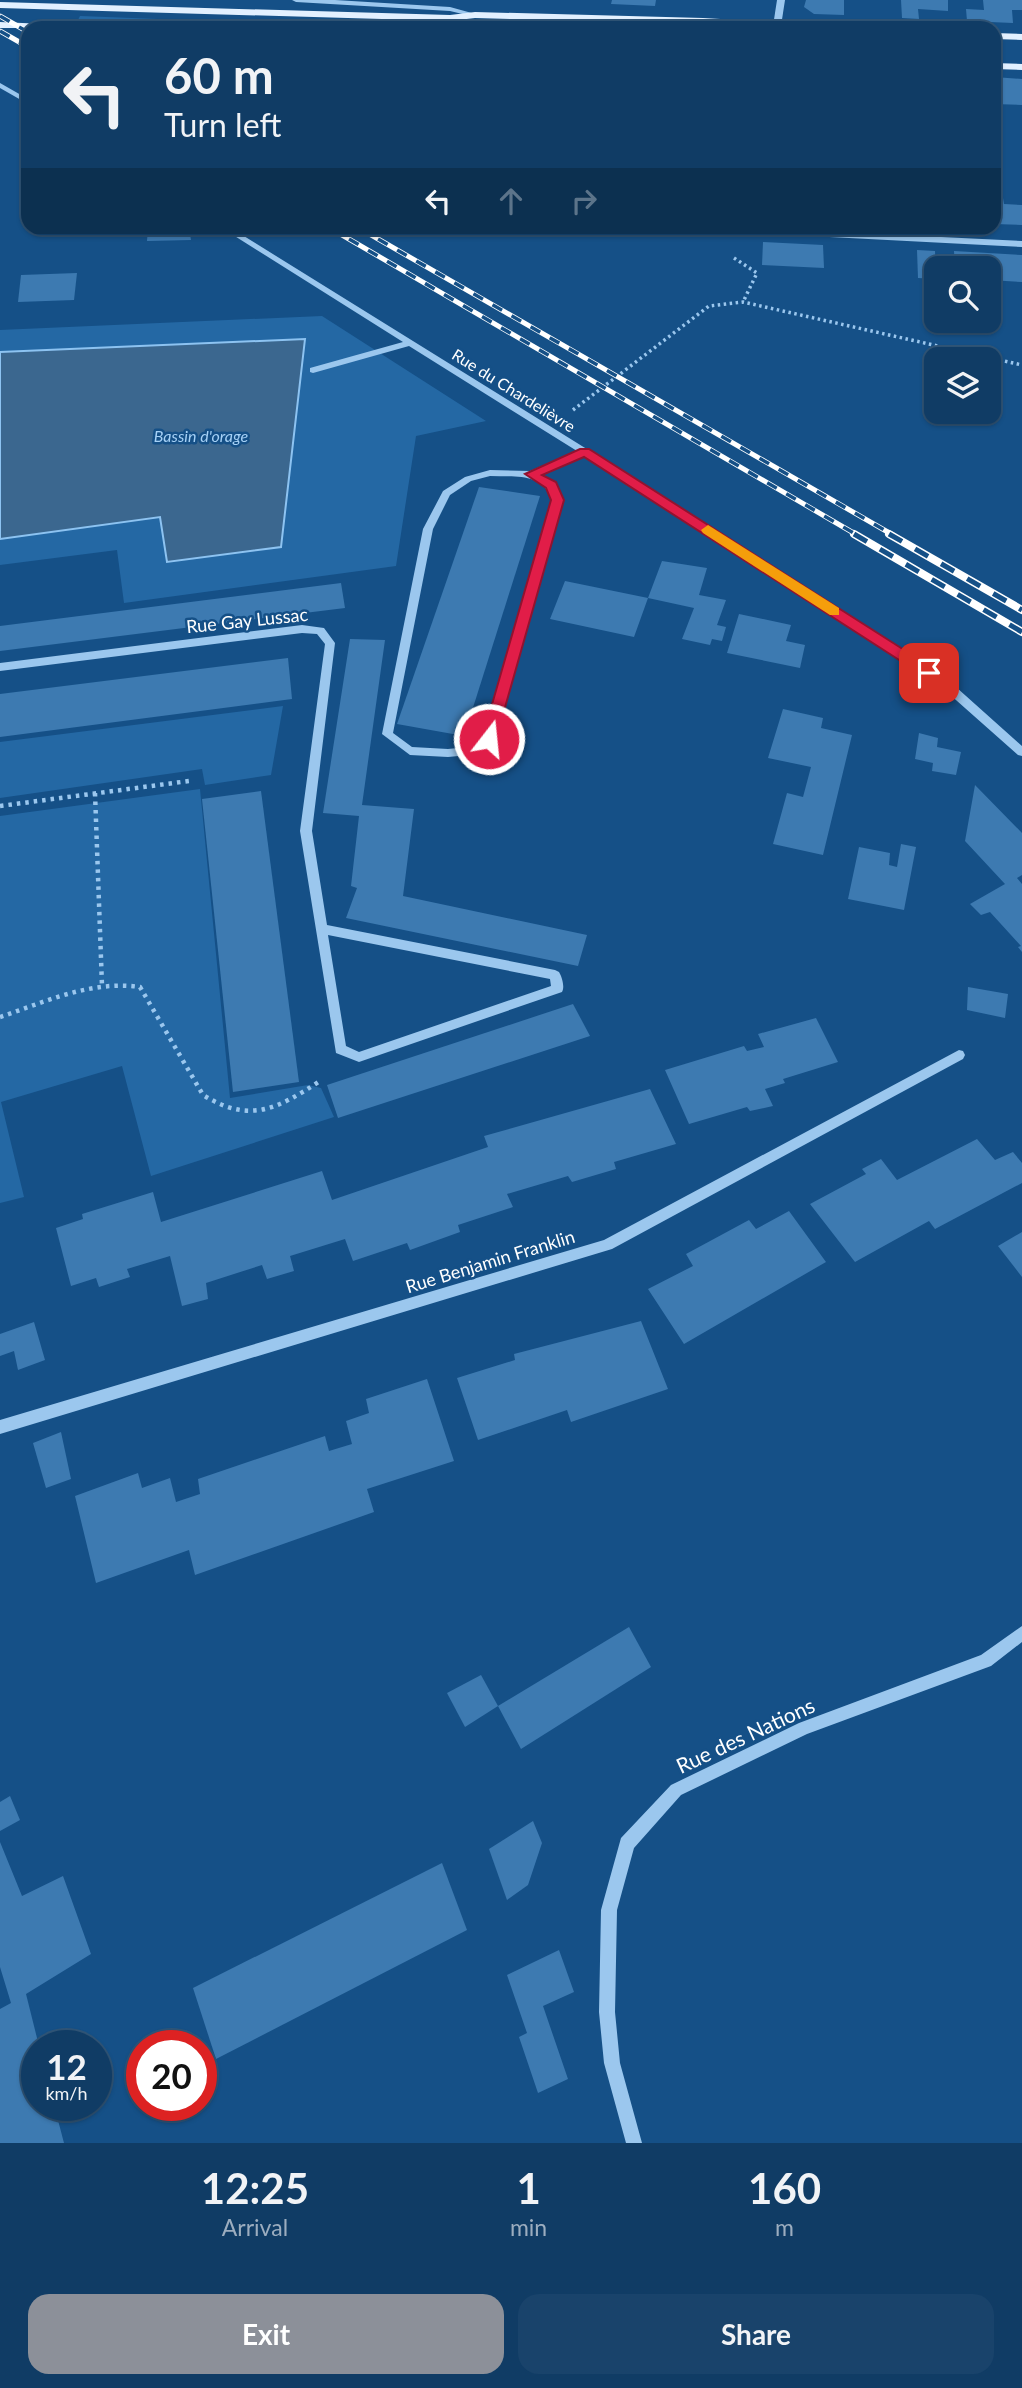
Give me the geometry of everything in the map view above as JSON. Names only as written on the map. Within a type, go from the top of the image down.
[{"type":"main road","points":[[0,5],[271,15],[450,18],[475,15],[629,21]]},
{"type":"main road","points":[[0,25],[21,26]]},
{"type":"main road","points":[[1001,36],[1022,37]]},
{"type":"main road","points":[[1001,66],[1022,67]]},
{"type":"street","points":[[296,0],[450,9],[475,15]]},
{"type":"street","points":[[778,21],[781,0]]},
{"type":"street","points":[[0,85],[21,98]]},
{"type":"street","name":"Rue du Chardelièvre","points":[[237,235],[584,452],[943,682],[1022,752]]},
{"type":"street","points":[[851,235],[1022,244]]},
{"type":"street","points":[[531,474],[551,485],[558,500],[489,739],[469,751],[410,751],[387,734],[428,529],[446,494],[468,479],[490,473],[531,474],[584,452]]},
{"type":"street","name":"Rue Gay Lussac","points":[[0,667],[302,629],[320,631],[330,643],[306,831],[321,929],[340,1049],[359,1057],[558,989],[555,975],[321,929]]},
{"type":"street","name":"Rue Benjamin Franklin","points":[[0,1427],[607,1245],[959,1055]]},
{"type":"street","name":"Rue des Nations","points":[[634,2143],[612,2063],[607,2012],[609,1910],[627,1844],[676,1790],[804,1728],[986,1661],[1022,1633]]},
{"type":"lane","points":[[313,370],[410,343]]},
{"type":"path","points":[[743,302],[757,273]]},
{"type":"path","points":[[547,429],[709,306],[743,302],[1022,365]]},
{"type":"path","points":[[0,806],[189,782]]},
{"type":"path","points":[[95,793],[102,986]]},
{"type":"path","points":[[0,1017],[102,986],[123,983],[140,987],[203,1095],[217,1106],[240,1112],[265,1111],[283,1106],[320,1081]]},
{"type":"shaded area","points":[[80,16],[211,21],[104,21],[78,20]]},
{"type":"shaded area","points":[[322,316],[486,421],[416,436],[396,566],[124,603],[117,550],[0,565],[0,330]]},
{"type":"shaded area","points":[[283,706],[271,775],[205,785],[202,769],[0,798],[0,742]]},
{"type":"shaded area","points":[[200,789],[230,1098],[308,1085],[321,1088],[334,1117],[151,1176],[122,1066],[1,1102],[24,1197],[0,1203],[0,816]]},
{"type":"water","name":"Bassin d'orage","points":[[305,339],[281,547],[167,562],[160,517],[0,539],[0,352]]},
{"type":"building","points":[[612,0],[656,0],[655,6],[611,4]]},
{"type":"building","points":[[806,0],[844,0],[844,15],[814,14],[804,7]]},
{"type":"building","points":[[901,0],[948,0],[948,11],[918,9],[919,19],[902,18]]},
{"type":"building","points":[[983,0],[1022,0],[1022,10],[1012,10],[1013,23],[967,21],[966,9],[984,10]]},
{"type":"building","points":[[1001,78],[1022,79],[1022,105],[1001,104]]},
{"type":"building","points":[[1001,198],[1004,204],[1022,205],[1022,225],[1001,224]]},
{"type":"building","points":[[147,235],[190,235],[191,240],[147,241]]},
{"type":"building","points":[[763,242],[823,245],[824,268],[762,265]]},
{"type":"building","points":[[917,250],[935,251],[935,256],[924,256],[924,278],[918,278]]},
{"type":"building","points":[[954,251],[1022,255],[1022,282],[1001,281],[1001,256],[954,256]]},
{"type":"building","points":[[77,273],[74,300],[18,302],[21,275]]},
{"type":"building","points":[[479,487],[540,496],[464,736],[397,724]]},
{"type":"building","points":[[662,561],[707,568],[699,595],[726,600],[717,625],[726,627],[722,641],[712,639],[710,645],[682,639],[694,608],[648,598]]},
{"type":"building","points":[[565,581],[648,598],[634,637],[550,619]]},
{"type":"building","points":[[341,583],[345,608],[0,651],[0,626]]},
{"type":"building","points":[[739,614],[791,625],[786,641],[805,645],[800,668],[727,653]]},
{"type":"building","points":[[350,639],[385,640],[362,805],[414,809],[403,896],[587,935],[578,966],[346,918],[357,888],[351,886],[359,816],[323,813]]},
{"type":"building","points":[[288,658],[292,699],[0,737],[0,694]]},
{"type":"building","points":[[783,709],[823,718],[821,728],[852,735],[823,855],[773,844],[787,793],[803,797],[811,767],[768,758]]},
{"type":"building","points":[[919,733],[938,738],[937,747],[961,752],[956,775],[932,771],[933,763],[915,759]]},
{"type":"building","points":[[975,785],[1022,833],[1022,875],[1017,878],[1022,884],[1022,952],[1018,947],[1021,946],[990,912],[981,915],[970,904],[1005,884],[965,841]]},
{"type":"building","points":[[261,791],[299,1082],[233,1092],[202,799]]},
{"type":"building","points":[[901,844],[916,847],[904,910],[848,899],[859,847],[890,853],[889,865],[897,867]]},
{"type":"building","points":[[968,987],[1008,994],[1005,1018],[967,1010]]},
{"type":"building","points":[[573,1004],[590,1036],[338,1118],[327,1085]]},
{"type":"building","points":[[816,1018],[838,1062],[783,1079],[785,1083],[765,1089],[773,1106],[750,1111],[747,1107],[689,1124],[665,1070],[744,1046],[747,1051],[764,1047],[758,1034]]},
{"type":"building","points":[[650,1089],[676,1144],[614,1162],[616,1169],[572,1182],[568,1176],[507,1194],[513,1207],[458,1225],[460,1232],[410,1250],[407,1243],[353,1261],[345,1239],[290,1256],[294,1271],[267,1279],[262,1265],[206,1283],[208,1299],[182,1306],[170,1256],[127,1269],[130,1277],[99,1287],[96,1278],[71,1286],[56,1228],[83,1219],[82,1214],[153,1192],[161,1222],[322,1171],[332,1200],[488,1147],[484,1136]]},
{"type":"building","points":[[977,1139],[995,1160],[1013,1152],[1022,1163],[1022,1183],[935,1229],[929,1221],[855,1262],[810,1204],[866,1174],[862,1169],[881,1159],[897,1180]]},
{"type":"building","points":[[789,1211],[826,1262],[684,1344],[648,1289],[693,1266],[686,1254],[749,1220],[756,1229]]},
{"type":"building","points":[[1022,1232],[1022,1277],[998,1246]]},
{"type":"building","points":[[641,1321],[668,1389],[571,1422],[567,1410],[478,1440],[457,1378],[515,1360],[514,1354]]},
{"type":"building","points":[[34,1322],[45,1360],[18,1370],[14,1351],[0,1356],[0,1334]]},
{"type":"building","points":[[427,1379],[454,1461],[367,1489],[374,1512],[195,1575],[189,1550],[96,1583],[75,1496],[138,1473],[142,1488],[170,1478],[176,1502],[200,1494],[198,1479],[325,1436],[329,1451],[352,1444],[346,1421],[369,1413],[366,1399]]},
{"type":"building","points":[[61,1432],[71,1479],[46,1488],[33,1443]]},
{"type":"building","points":[[629,1627],[651,1667],[521,1749],[498,1706]]},
{"type":"building","points":[[481,1675],[498,1706],[465,1727],[447,1693]]},
{"type":"building","points":[[10,1796],[20,1820],[0,1831],[0,1802]]},
{"type":"building","points":[[533,1821],[542,1843],[528,1885],[507,1900],[489,1849]]},
{"type":"building","points":[[0,1842],[22,1896],[63,1876],[91,1954],[26,1994],[35,2030],[21,2030],[21,2121],[58,2121],[64,2143],[0,2143],[0,2009],[11,2003],[0,1967]]},
{"type":"building","points":[[442,1863],[467,1930],[217,2058],[217,2030],[207,2030],[193,1988]]},
{"type":"building","points":[[559,1950],[574,1992],[543,2006],[568,2079],[538,2093],[519,2037],[527,2033],[507,1975]]},
{"type":"railway","points":[[0,16],[21,28]]},
{"type":"railway","points":[[0,31],[21,43]]},
{"type":"railway","points":[[342,235],[857,535]]},
{"type":"railway","points":[[371,235],[893,535]]},
{"type":"railway","points":[[854,534],[1022,632]]},
{"type":"railway","points":[[889,534],[1022,610]]},
{"type":"slow traffic","points":[[708,530],[834,612]]},
{"type":"route","points":[[489,739],[558,500],[551,485],[531,474],[584,452],[929,673]]}]
